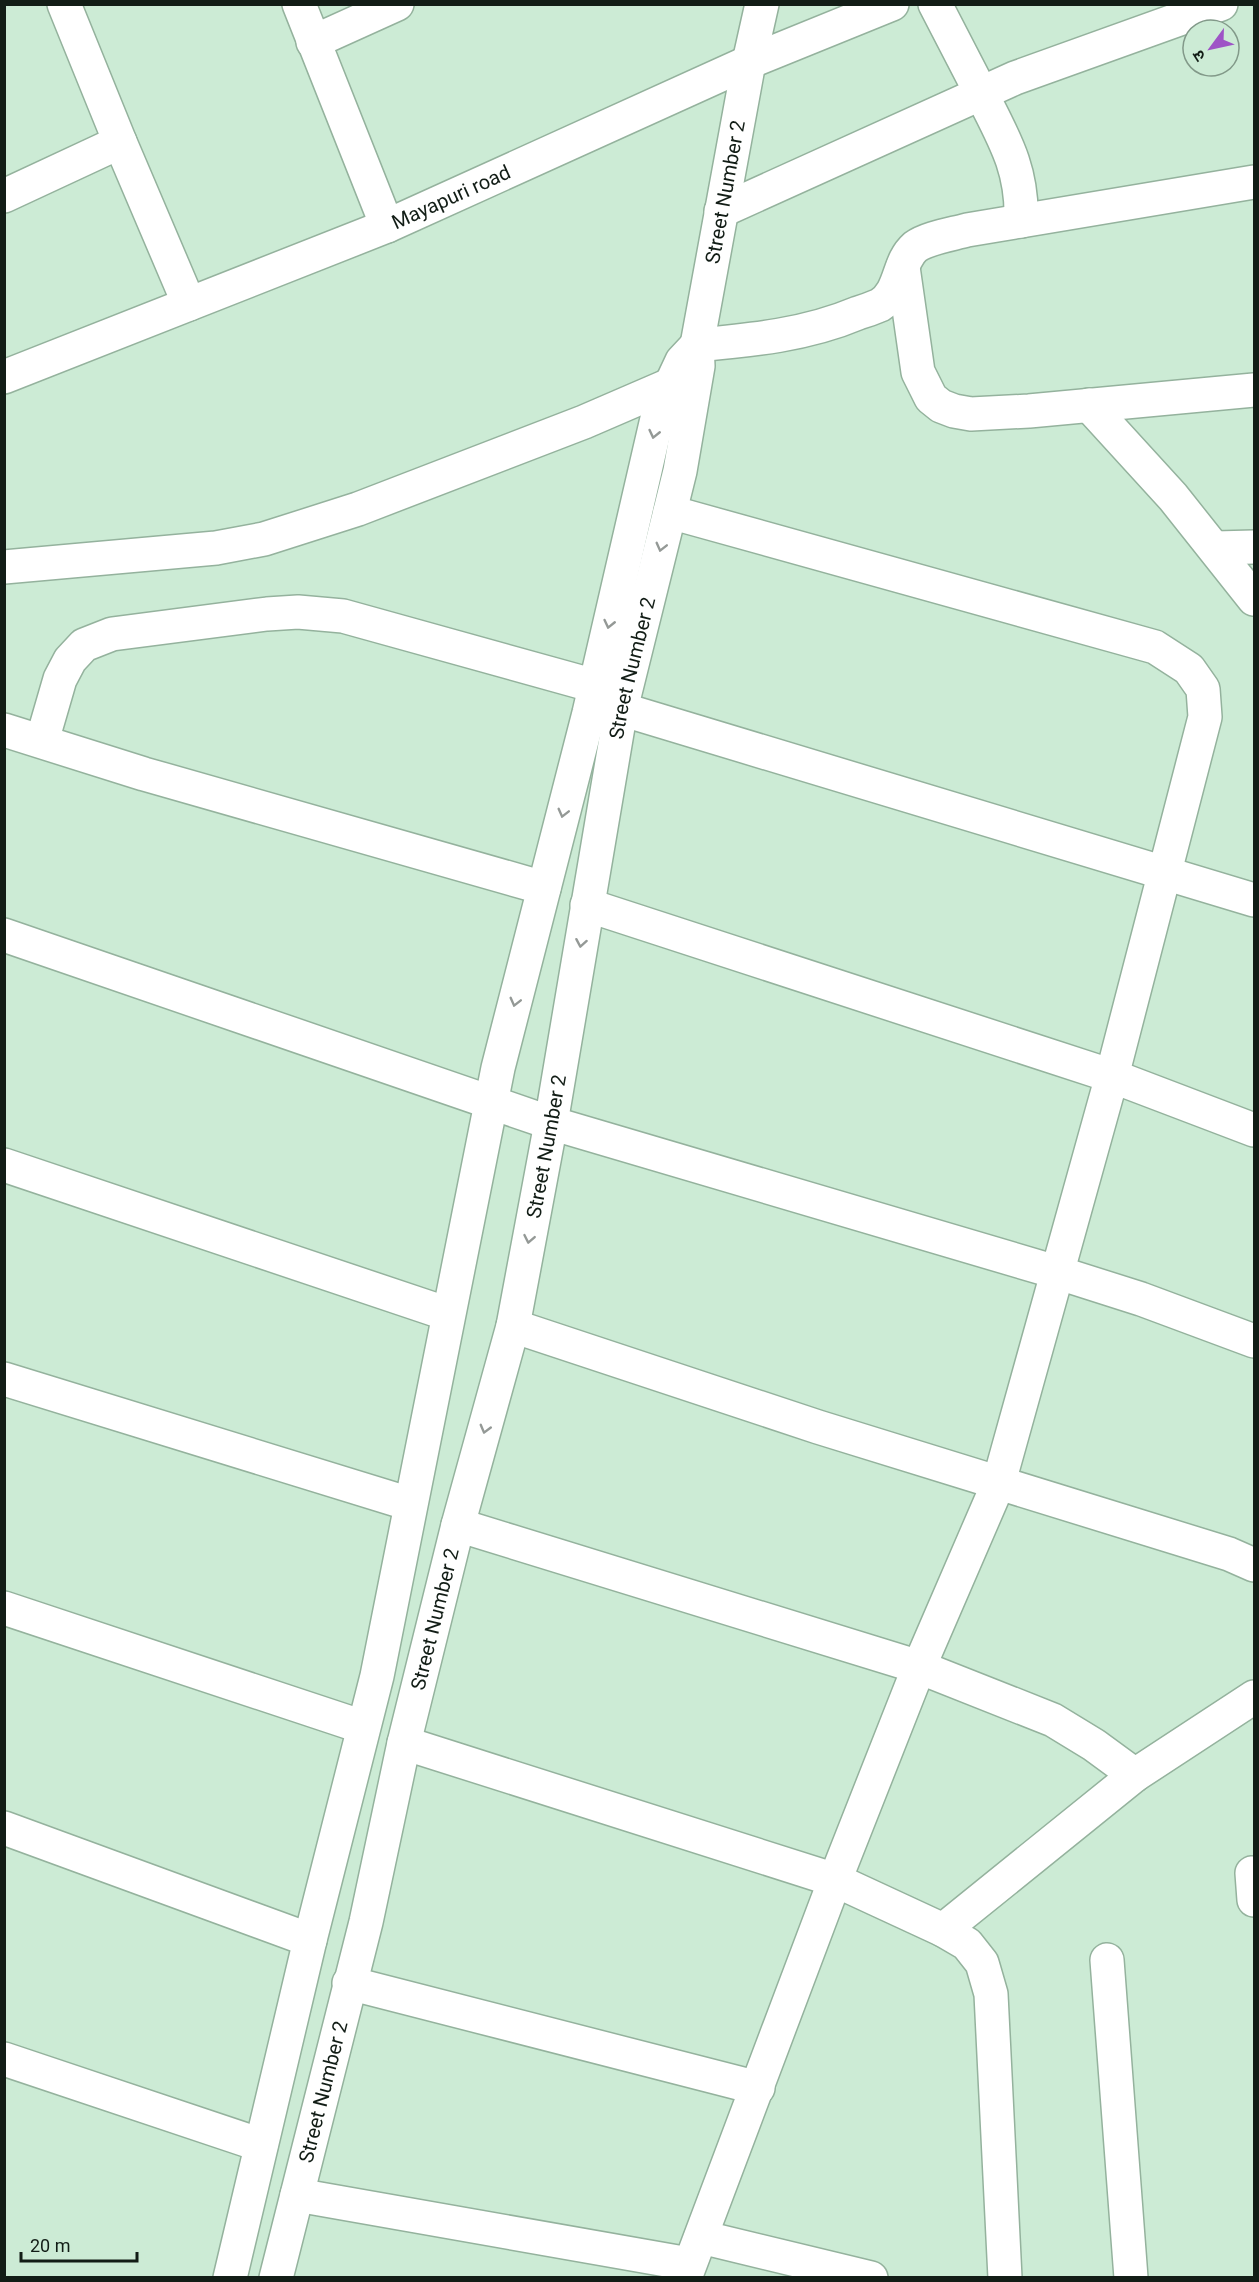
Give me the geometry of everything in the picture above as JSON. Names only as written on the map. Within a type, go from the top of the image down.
[{"type":"street","points":[[64,4],[189,304]]},
{"type":"street","points":[[299,4],[387,226]]},
{"type":"street","points":[[314,42],[398,4]]},
{"type":"street","name":"Street Number 2","points":[[276,2277],[366,1922],[404,1743],[458,1525],[513,1326],[551,1123],[621,709],[680,471],[698,366],[697,345],[749,62],[762,4]]},
{"type":"street","name":"Mayapuri road","points":[[4,377],[387,226],[749,62],[892,4]]},
{"type":"street","points":[[935,4],[1007,142],[1022,198],[1021,221]]},
{"type":"street","points":[[721,211],[1015,78],[1221,4]]},
{"type":"street","points":[[4,196],[120,142]]},
{"type":"street","points":[[230,2277],[310,1940],[377,1676],[491,1103],[595,686],[659,410],[682,361],[697,345],[772,338],[837,322],[881,304],[896,288],[903,267],[915,248],[938,237],[1242,182],[1254,182]]},
{"type":"street","points":[[903,267],[918,372],[931,398],[941,406],[954,411],[971,414],[1254,390]]},
{"type":"street","points":[[4,567],[216,548],[264,539],[369,505],[584,422],[672,384]]},
{"type":"street","points":[[1089,405],[1173,496],[1254,599]]},
{"type":"street","points":[[670,512],[1155,647],[1189,669],[1203,690],[1205,717],[1112,1076],[999,1482],[919,1667],[835,1880],[692,2260]]},
{"type":"street","points":[[1215,548],[1254,547]]},
{"type":"street","points":[[42,741],[60,679],[70,660],[84,645],[112,634],[267,614],[298,612],[343,616],[595,686]]},
{"type":"street","points":[[621,709],[1254,900]]},
{"type":"street","points":[[4,730],[144,774],[544,888]]},
{"type":"street","points":[[587,905],[1112,1076],[1254,1130]]},
{"type":"street","points":[[4,935],[551,1123],[1056,1272],[1141,1299],[1254,1341]]},
{"type":"street","points":[[4,1165],[448,1314]]},
{"type":"street","points":[[513,1326],[818,1427],[1229,1554],[1254,1565]]},
{"type":"street","points":[[4,1379],[411,1504]]},
{"type":"street","points":[[458,1525],[919,1667],[1053,1720],[1094,1745],[1135,1775]]},
{"type":"street","points":[[4,1608],[363,1727]]},
{"type":"street","points":[[943,1930],[1135,1775],[1254,1697]]},
{"type":"street","points":[[404,1743],[835,1880],[943,1930],[967,1944],[982,1963],[991,1994],[1005,2277]]},
{"type":"street","points":[[4,1828],[310,1940]]},
{"type":"street","points":[[1107,1960],[1131,2277]]},
{"type":"street","points":[[349,1983],[758,2088]]},
{"type":"street","points":[[4,2059],[261,2145]]},
{"type":"street","points":[[297,2195],[692,2260],[871,2277]]}]
